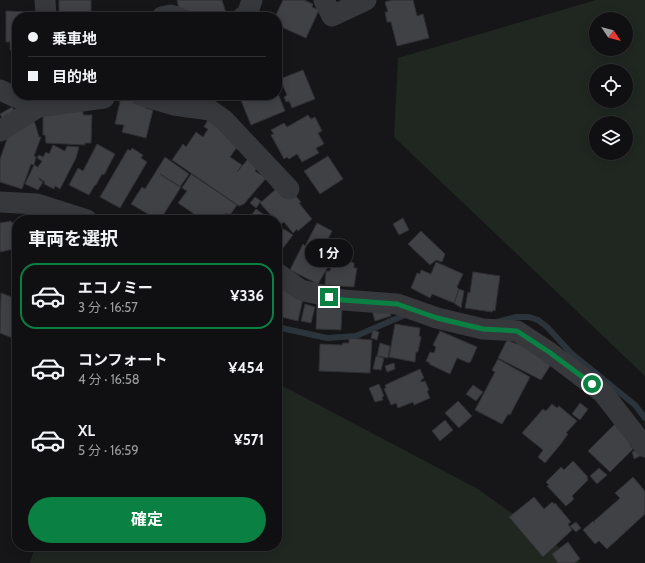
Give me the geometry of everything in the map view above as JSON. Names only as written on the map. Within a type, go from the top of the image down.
[{"type":"street","points":[[45,0],[46,12]]},
{"type":"street","points":[[248,12],[252,0]]},
{"type":"street","points":[[324,0],[332,16],[366,0]]},
{"type":"street","points":[[0,90],[12,94]]},
{"type":"street","points":[[33,100],[43,103],[71,100]]},
{"type":"street","points":[[157,100],[174,105],[210,110],[224,120],[289,189]]},
{"type":"street","points":[[0,131],[43,103]]},
{"type":"street","points":[[0,202],[37,204],[71,215]]},
{"type":"street","points":[[282,277],[301,290],[343,300],[397,304],[437,318],[483,329],[517,331],[549,352],[603,392],[645,447]]},
{"type":"shaded area","points":[[596,0],[645,0],[645,376],[394,137],[398,58]]},
{"type":"shaded area","points":[[282,386],[478,489],[581,563],[30,563],[34,551],[282,551]]},
{"type":"building","points":[[59,0],[91,0],[91,12],[59,12]]},
{"type":"building","points":[[177,0],[222,0],[226,12],[192,12],[179,9]]},
{"type":"building","points":[[283,0],[304,0],[313,4],[312,7],[319,10],[306,38],[282,27],[282,12],[277,12]]},
{"type":"building","points":[[392,0],[413,0],[417,16],[423,14],[429,38],[397,46],[391,22],[387,22],[385,12],[388,12],[385,2]]},
{"type":"building","points":[[6,11],[29,12],[12,12],[12,50],[10,50],[10,42],[6,42]]},
{"type":"building","points":[[303,70],[315,99],[292,108],[289,101],[286,102],[284,97],[287,95],[282,84],[282,78]]},
{"type":"building","points":[[120,100],[134,100],[146,103],[145,108],[153,110],[146,138],[122,132],[124,125],[115,124]]},
{"type":"building","points":[[241,100],[281,100],[285,111],[251,125]]},
{"type":"building","points":[[12,107],[16,113],[3,120],[0,114]]},
{"type":"building","points":[[83,111],[83,115],[92,115],[91,143],[85,143],[85,145],[46,143],[45,135],[43,135],[43,115]]},
{"type":"building","points":[[211,115],[241,142],[230,157],[242,165],[237,172],[248,159],[258,166],[255,171],[261,175],[263,172],[268,176],[244,204],[239,206],[172,160],[183,144],[186,147],[196,132],[203,137],[208,129],[204,127]]},
{"type":"building","points":[[308,115],[311,119],[315,117],[322,131],[318,133],[324,144],[316,148],[319,153],[302,162],[297,154],[289,159],[287,157],[284,159],[271,135],[274,134],[271,130],[284,123],[287,127]]},
{"type":"building","points":[[34,120],[39,137],[41,137],[34,156],[36,157],[34,165],[31,164],[22,189],[0,182],[0,159],[12,125]]},
{"type":"building","points":[[97,144],[115,154],[104,175],[102,174],[89,195],[69,185],[78,168],[83,171]]},
{"type":"building","points":[[53,145],[65,151],[67,146],[79,147],[76,158],[60,189],[55,186],[54,189],[44,184],[45,182],[39,178],[43,182],[38,190],[25,184],[34,165],[38,167],[42,161],[37,158],[39,155],[43,157],[46,152],[49,154]]},
{"type":"building","points":[[132,148],[143,155],[141,158],[147,162],[120,208],[100,197],[128,149],[130,151]]},
{"type":"building","points":[[328,156],[343,179],[320,194],[304,171]]},
{"type":"building","points":[[165,157],[189,174],[163,215],[150,215],[131,204],[142,187],[145,189]]},
{"type":"building","points":[[191,174],[237,205],[230,215],[226,213],[225,215],[196,215],[178,203],[187,191],[182,188]]},
{"type":"building","points":[[266,179],[293,193],[312,219],[298,231],[297,229],[293,233],[284,222],[282,223],[282,215],[271,215],[260,203],[275,190]]},
{"type":"building","points":[[255,197],[261,201],[256,208],[250,203]]},
{"type":"building","points":[[256,209],[264,215],[252,215]]},
{"type":"building","points":[[403,218],[409,230],[399,235],[393,224]]},
{"type":"building","points":[[11,221],[12,223],[12,249],[0,252],[0,223]]},
{"type":"building","points":[[317,223],[332,231],[322,251],[324,252],[325,249],[333,253],[332,255],[334,256],[318,284],[290,270],[303,244],[305,246]]},
{"type":"building","points":[[282,229],[284,229],[293,235],[282,249]]},
{"type":"building","points":[[421,231],[445,254],[442,262],[436,260],[430,265],[408,244]]},
{"type":"building","points":[[345,247],[349,250],[342,258],[338,254]]},
{"type":"building","points":[[337,257],[351,258],[351,262],[354,263],[354,268],[357,268],[354,287],[325,285],[326,271],[330,271],[331,264],[336,264]]},
{"type":"building","points":[[436,262],[463,274],[457,287],[459,289],[454,303],[432,294],[430,298],[411,288],[417,273],[420,274],[421,270],[431,274]]},
{"type":"building","points":[[473,272],[500,276],[495,311],[493,310],[492,312],[465,308],[468,292],[470,293]]},
{"type":"building","points":[[282,288],[303,299],[298,321],[282,317]]},
{"type":"building","points":[[459,289],[464,291],[461,308],[454,303]]},
{"type":"building","points":[[1,293],[12,297],[12,338],[0,333]]},
{"type":"building","points":[[305,304],[315,307],[311,323],[301,321]]},
{"type":"building","points":[[317,305],[342,306],[341,330],[316,329]]},
{"type":"building","points":[[389,306],[391,316],[375,321],[372,310]]},
{"type":"building","points":[[395,324],[420,328],[419,336],[421,337],[418,352],[416,352],[415,362],[389,357]]},
{"type":"building","points":[[373,330],[379,332],[377,340],[371,338]]},
{"type":"building","points":[[440,331],[477,347],[469,363],[457,358],[450,374],[429,364],[430,363],[426,361],[430,352],[434,353],[436,347],[433,345]]},
{"type":"building","points":[[349,338],[372,340],[370,373],[319,371],[320,344],[342,345],[343,343],[349,343]]},
{"type":"building","points":[[507,340],[517,344],[518,341],[552,363],[541,380],[498,358]]},
{"type":"building","points":[[380,343],[390,346],[388,358],[377,356]]},
{"type":"building","points":[[376,356],[384,358],[381,370],[373,369]]},
{"type":"building","points":[[498,359],[530,377],[510,415],[508,414],[502,424],[475,410],[495,372],[492,370]]},
{"type":"building","points":[[394,363],[395,369],[387,372],[385,366]]},
{"type":"building","points":[[420,369],[424,378],[421,382],[425,381],[429,390],[427,391],[430,398],[414,405],[413,402],[398,408],[396,403],[391,405],[384,389],[386,388],[385,385]]},
{"type":"building","points":[[379,384],[384,396],[382,397],[383,400],[375,402],[369,388]]},
{"type":"building","points":[[473,385],[483,392],[476,401],[466,394]]},
{"type":"building","points":[[458,401],[472,416],[459,428],[445,413]]},
{"type":"building","points":[[580,403],[588,409],[580,420],[572,414]]},
{"type":"building","points":[[552,404],[557,408],[559,406],[577,421],[566,433],[568,434],[545,463],[538,457],[543,450],[522,433],[543,409],[546,411]]},
{"type":"building","points":[[445,420],[453,430],[440,441],[432,431]]},
{"type":"building","points":[[615,424],[633,442],[630,445],[633,449],[610,472],[588,451]]},
{"type":"building","points":[[641,448],[644,454],[634,459],[632,452]]},
{"type":"building","points":[[573,461],[588,477],[588,480],[572,496],[574,499],[566,506],[547,486],[549,485],[546,482],[561,467],[564,470]]},
{"type":"building","points":[[599,468],[607,475],[597,484],[590,476]]},
{"type":"building","points":[[633,477],[645,491],[645,514],[607,549],[599,541],[595,544],[583,530],[593,521],[595,523],[594,521],[620,498],[615,493]]},
{"type":"building","points":[[534,497],[544,509],[552,502],[554,504],[555,503],[571,522],[568,524],[572,530],[543,557],[509,517]]},
{"type":"building","points":[[576,522],[581,528],[576,532],[570,526]]},
{"type":"building","points":[[568,542],[580,559],[574,563],[558,563],[552,554]]},
{"type":"waterway","points":[[282,328],[327,338],[356,336],[407,314],[409,315]]},
{"type":"waterway","points":[[497,322],[516,317],[529,317],[538,320],[547,327],[571,353],[635,405],[645,418]]},
{"type":"route","points":[[329,297],[343,300],[397,304],[437,318],[483,329],[517,331],[549,352],[592,384]]}]
